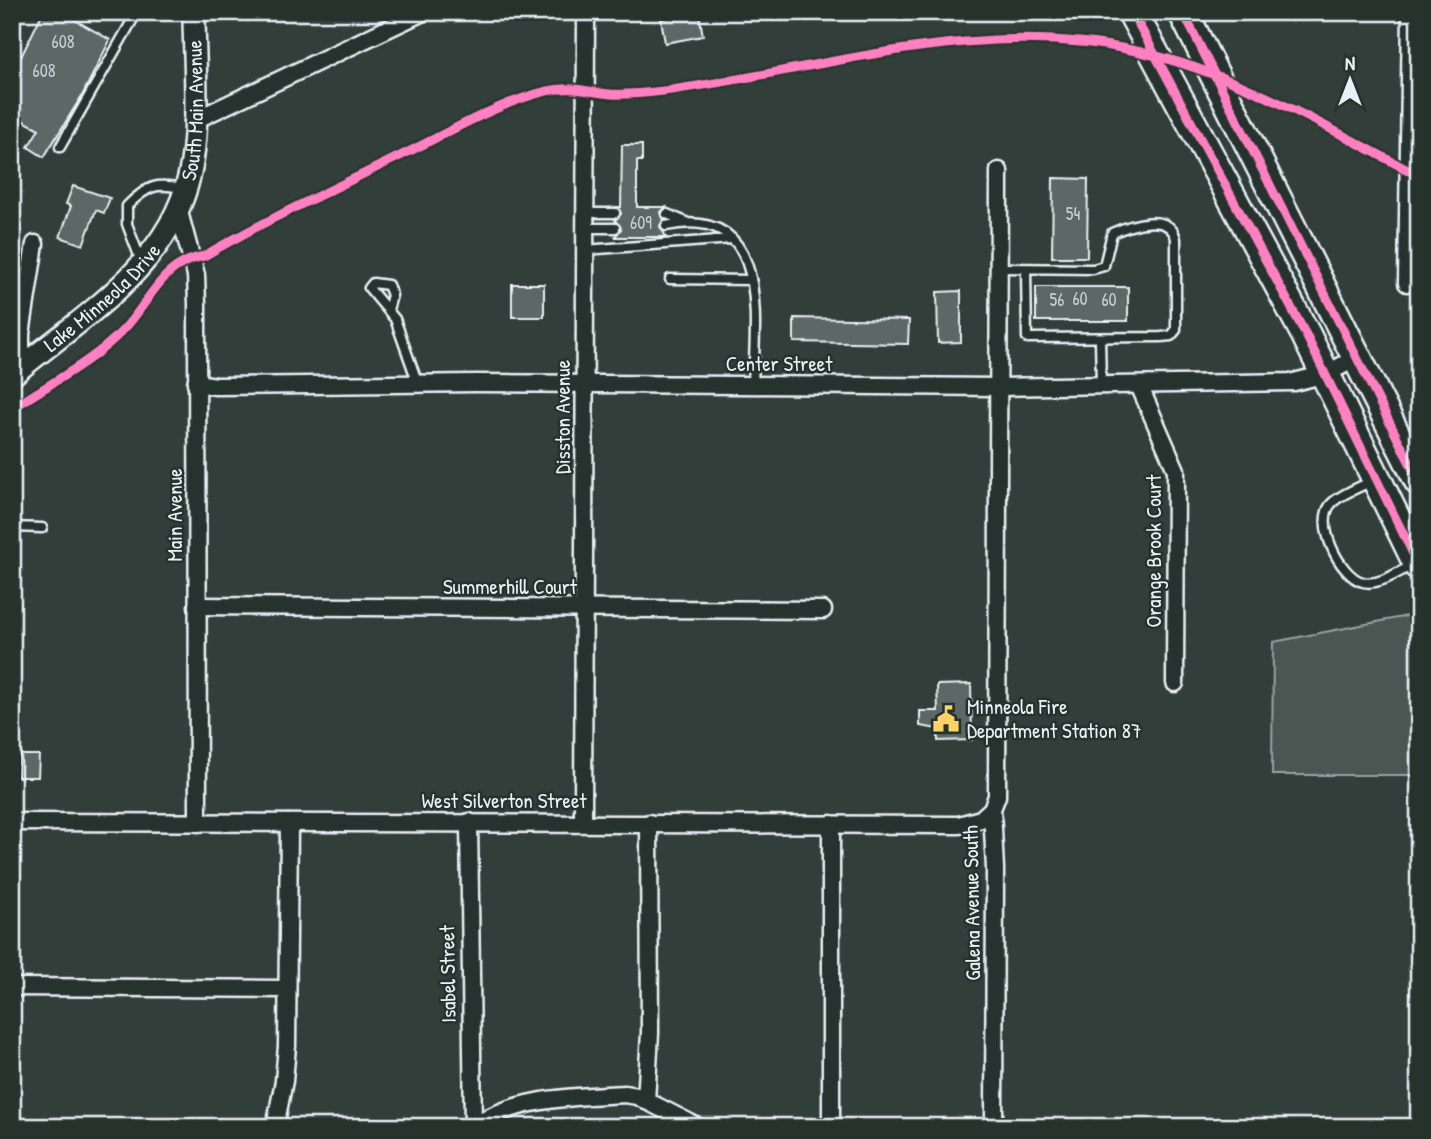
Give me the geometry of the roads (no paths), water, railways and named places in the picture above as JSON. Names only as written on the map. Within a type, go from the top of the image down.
[{"type":"highway","points":[[1132,12],[1326,374],[1418,565]]},
{"type":"highway","points":[[1183,12],[1419,481]]},
{"type":"street","name":"South Main Avenue","points":[[182,199],[190,174],[194,12]]},
{"type":"street","points":[[193,121],[423,12]]},
{"type":"street","name":"Disston Avenue","points":[[583,822],[586,12]]},
{"type":"street","points":[[1408,283],[1411,12]]},
{"type":"street","name":"Galena Avenue South","points":[[994,1127],[995,869],[992,809],[998,796],[999,171]]},
{"type":"street","name":"Lake Minneola Drive","points":[[17,371],[143,263],[159,244],[182,199]]},
{"type":"street","name":"Main Avenue","points":[[182,199],[196,275],[198,823]]},
{"type":"street","points":[[17,371],[35,244]]},
{"type":"street","name":"Center Street","points":[[196,383],[216,386],[584,384],[1000,387],[1294,382],[1326,374],[1358,357]]},
{"type":"street","name":"Orange Brook Court","points":[[1139,385],[1177,470],[1175,683]]},
{"type":"street","name":"Summerhill Court","points":[[197,606],[823,610]]},
{"type":"street","name":"West Silverton Street","points":[[12,822],[960,825],[981,819],[992,809]]},
{"type":"street","name":"Isabel Street","points":[[469,822],[472,1126]]},
{"type":"street","points":[[275,1127],[284,1081],[289,823]]},
{"type":"street","points":[[646,1101],[650,1032],[649,823]]},
{"type":"street","points":[[831,824],[831,1127]]},
{"type":"street","points":[[12,987],[287,989]]},
{"type":"street","points":[[472,1126],[506,1110],[535,1102],[625,1094],[646,1101],[698,1127]]},
{"type":"lane","points":[[60,147],[137,12]]},
{"type":"lane","points":[[143,263],[127,224],[127,206],[154,185],[163,183],[182,199]]},
{"type":"lane","points":[[585,221],[615,213]]},
{"type":"lane","points":[[667,214],[686,222],[705,224],[733,239],[743,250],[751,280],[753,385]]},
{"type":"lane","points":[[585,221],[615,228]]},
{"type":"lane","points":[[666,226],[686,222]]},
{"type":"lane","points":[[1000,268],[1093,269],[1104,266],[1112,233],[1142,223],[1166,224],[1174,231],[1177,258],[1176,330],[1171,336],[1027,338],[1026,269]]},
{"type":"lane","points":[[585,250],[733,239]]},
{"type":"lane","points":[[670,279],[751,280]]},
{"type":"lane","points":[[388,310],[395,319],[418,384]]},
{"type":"lane","points":[[1100,338],[1101,386]]},
{"type":"lane","points":[[1378,478],[1332,502],[1327,512],[1324,531],[1348,575],[1363,582],[1376,582],[1418,565]]},
{"type":"lane","points":[[12,527],[42,528]]},
{"type":"place","name":"Minneola Fire Department Station 87","points":[[946,719]]}]
